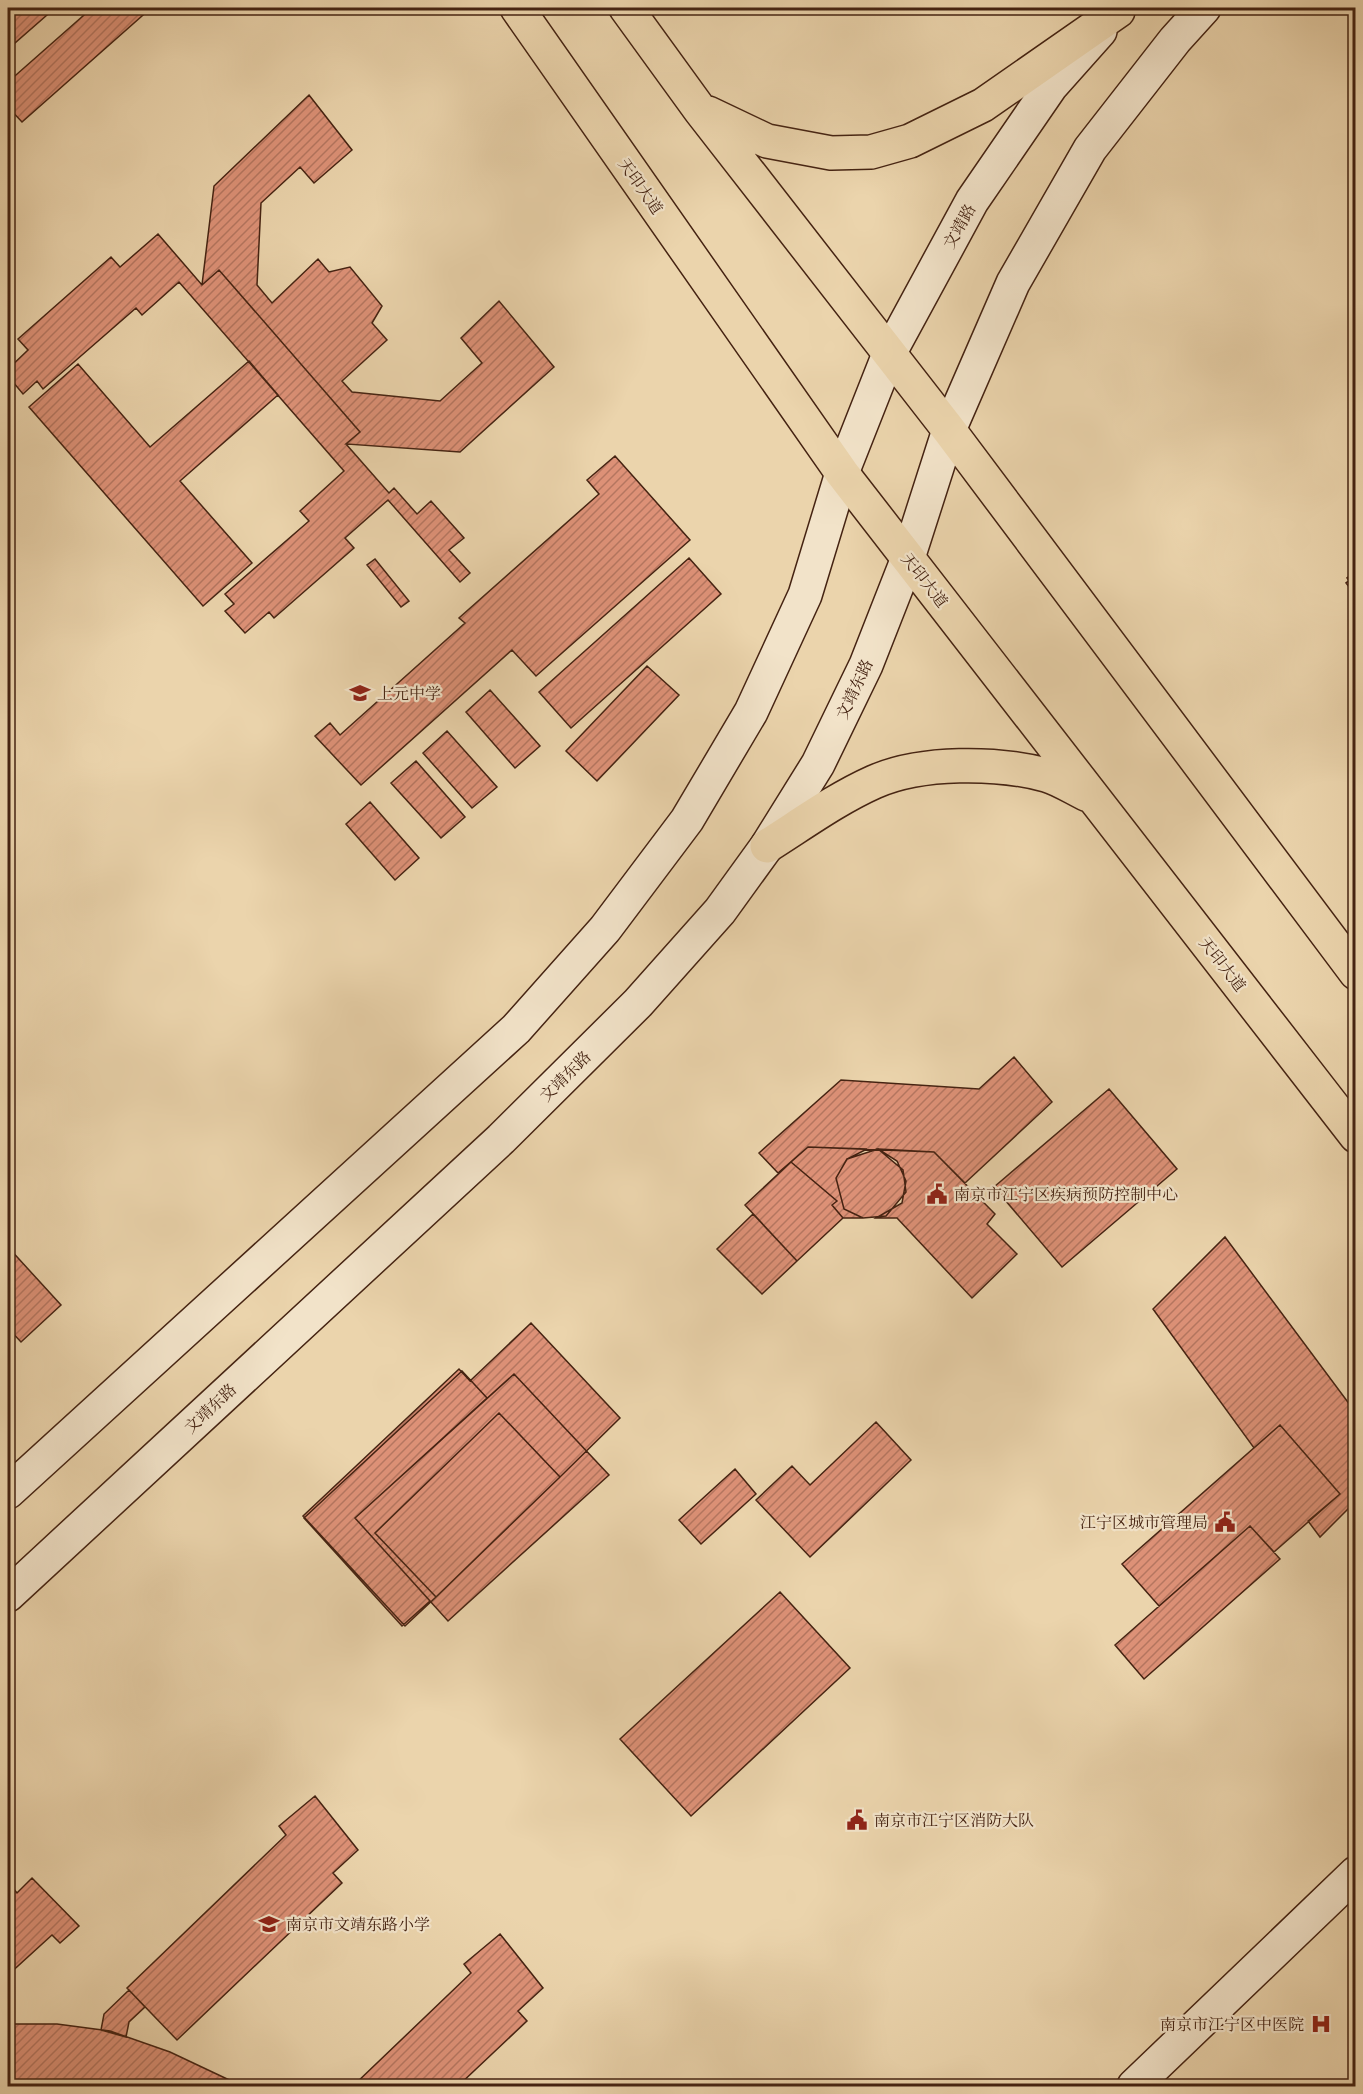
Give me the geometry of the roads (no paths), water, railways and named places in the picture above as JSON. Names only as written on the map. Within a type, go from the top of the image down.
[{"type":"main road","name":"天印大道","points":[[517,8],[842,472],[1356,1136]]},
{"type":"main road","points":[[626,8],[700,110],[949,430],[1356,973]]},
{"type":"main road","points":[[949,430],[1013,283],[1090,149],[1175,40],[1204,8]]},
{"type":"main road","name":"文靖路","points":[[842,472],[889,354],[972,201],[1051,86],[1119,9]]},
{"type":"main road","points":[[700,110],[767,141],[831,153],[871,152],[910,141],[983,105],[1119,9]]},
{"type":"main road","name":"文靖东路","points":[[8,1595],[501,1139],[638,1003],[720,911],[767,846],[818,764],[866,664],[908,558],[949,430]]},
{"type":"main road","points":[[8,1492],[516,1029],[605,929],[687,820],[751,712],[805,595],[842,472]]},
{"type":"main road","points":[[767,846],[836,802],[875,781],[913,770],[979,765],[1047,775],[1095,799]]},
{"type":"main road","points":[[1134,2086],[1356,1873]]},
{"type":"place","name":"上元中学","points":[[360,693]]},
{"type":"place","name":"南京市江宁区疾病预防控制中心","points":[[937,1194]]},
{"type":"place","name":"江宁区城市管理局","points":[[1225,1522]]},
{"type":"place","name":"南京市江宁区消防大队","points":[[857,1820]]},
{"type":"place","name":"南京市文靖东路小学","points":[[269,1924]]},
{"type":"place","name":"南京市江宁区中医院","points":[[1321,2024]]}]
